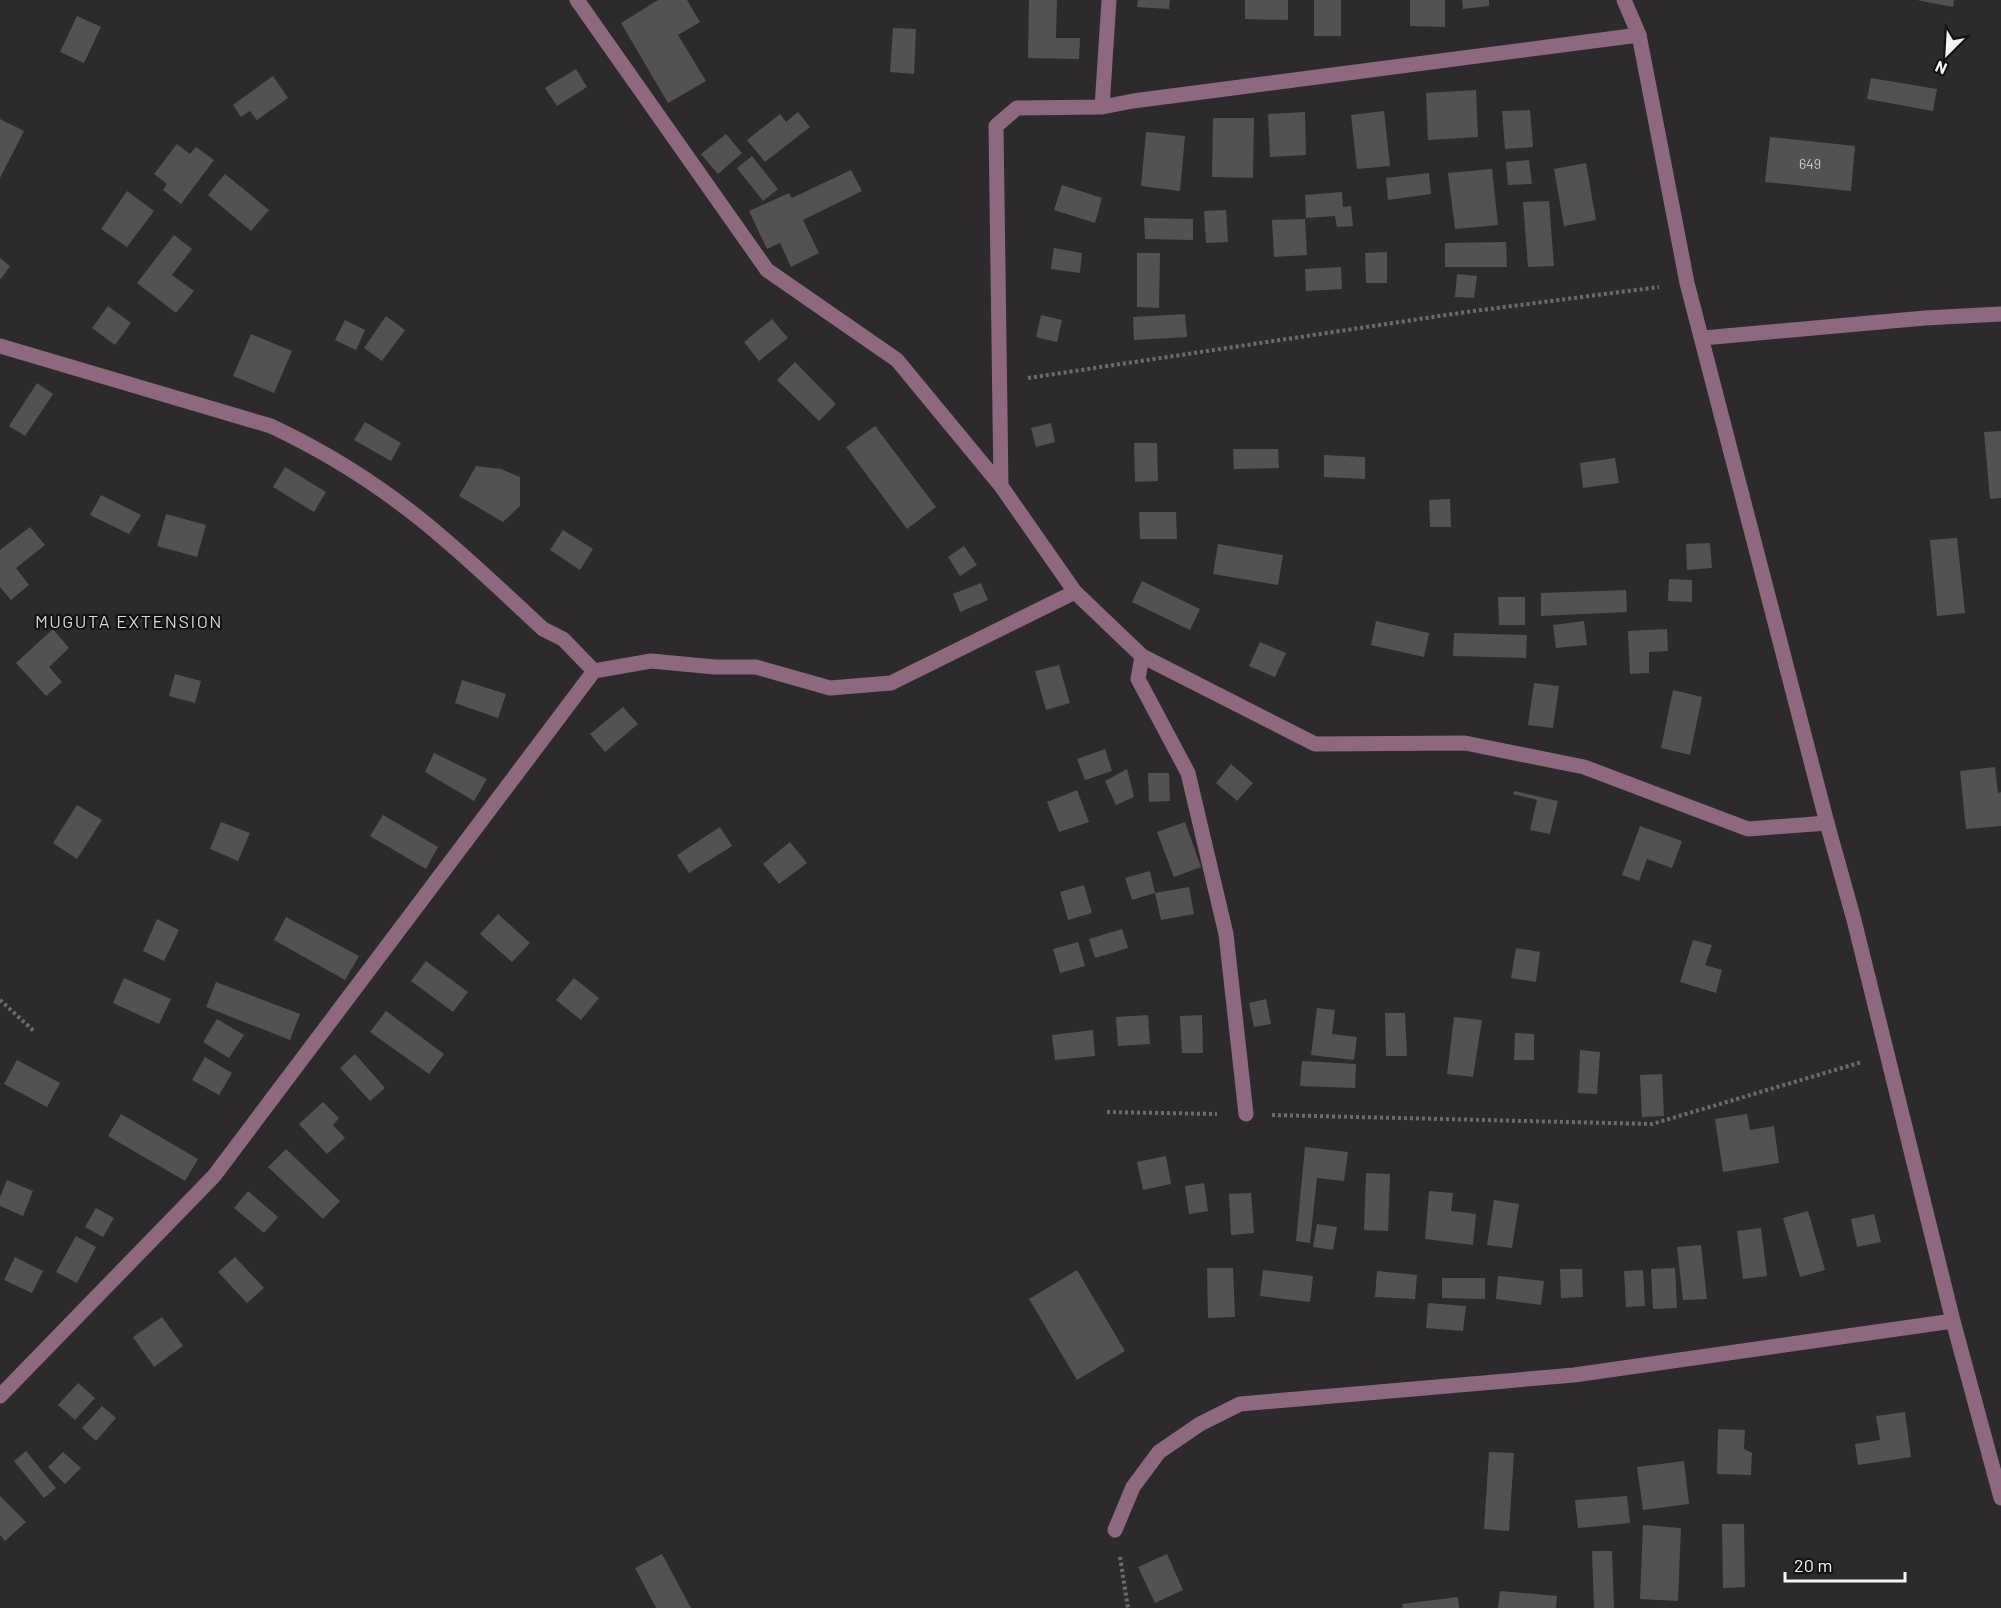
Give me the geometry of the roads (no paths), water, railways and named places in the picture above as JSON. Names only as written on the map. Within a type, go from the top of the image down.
[{"type":"street","points":[[577,0],[767,270],[897,360],[1001,486],[1075,592],[1142,656],[1315,744],[1465,743],[1584,767],[1748,829],[1827,823]]},
{"type":"street","points":[[1102,107],[1109,0]]},
{"type":"street","points":[[1624,0],[1639,35],[1687,283],[1854,920],[1953,1321],[2001,1498]]},
{"type":"street","points":[[1001,486],[996,126],[1017,108],[1102,107],[1133,101],[1639,35]]},
{"type":"street","points":[[1703,338],[1925,318],[2001,314]]},
{"type":"street","points":[[0,346],[271,426],[300,440],[361,476],[418,517],[543,629],[563,639],[594,671]]},
{"type":"street","points":[[0,1396],[214,1176],[594,671],[651,661],[715,667],[756,667],[830,688],[891,683],[1075,592]]},
{"type":"street","points":[[1142,656],[1138,679],[1188,773],[1226,934],[1246,1114]]},
{"type":"street","points":[[1115,1530],[1134,1487],[1159,1452],[1200,1424],[1240,1404],[1584,1373],[1953,1321]]},
{"type":"district","name":"MUGUTA EXTENSION","points":[[129,622]]}]
